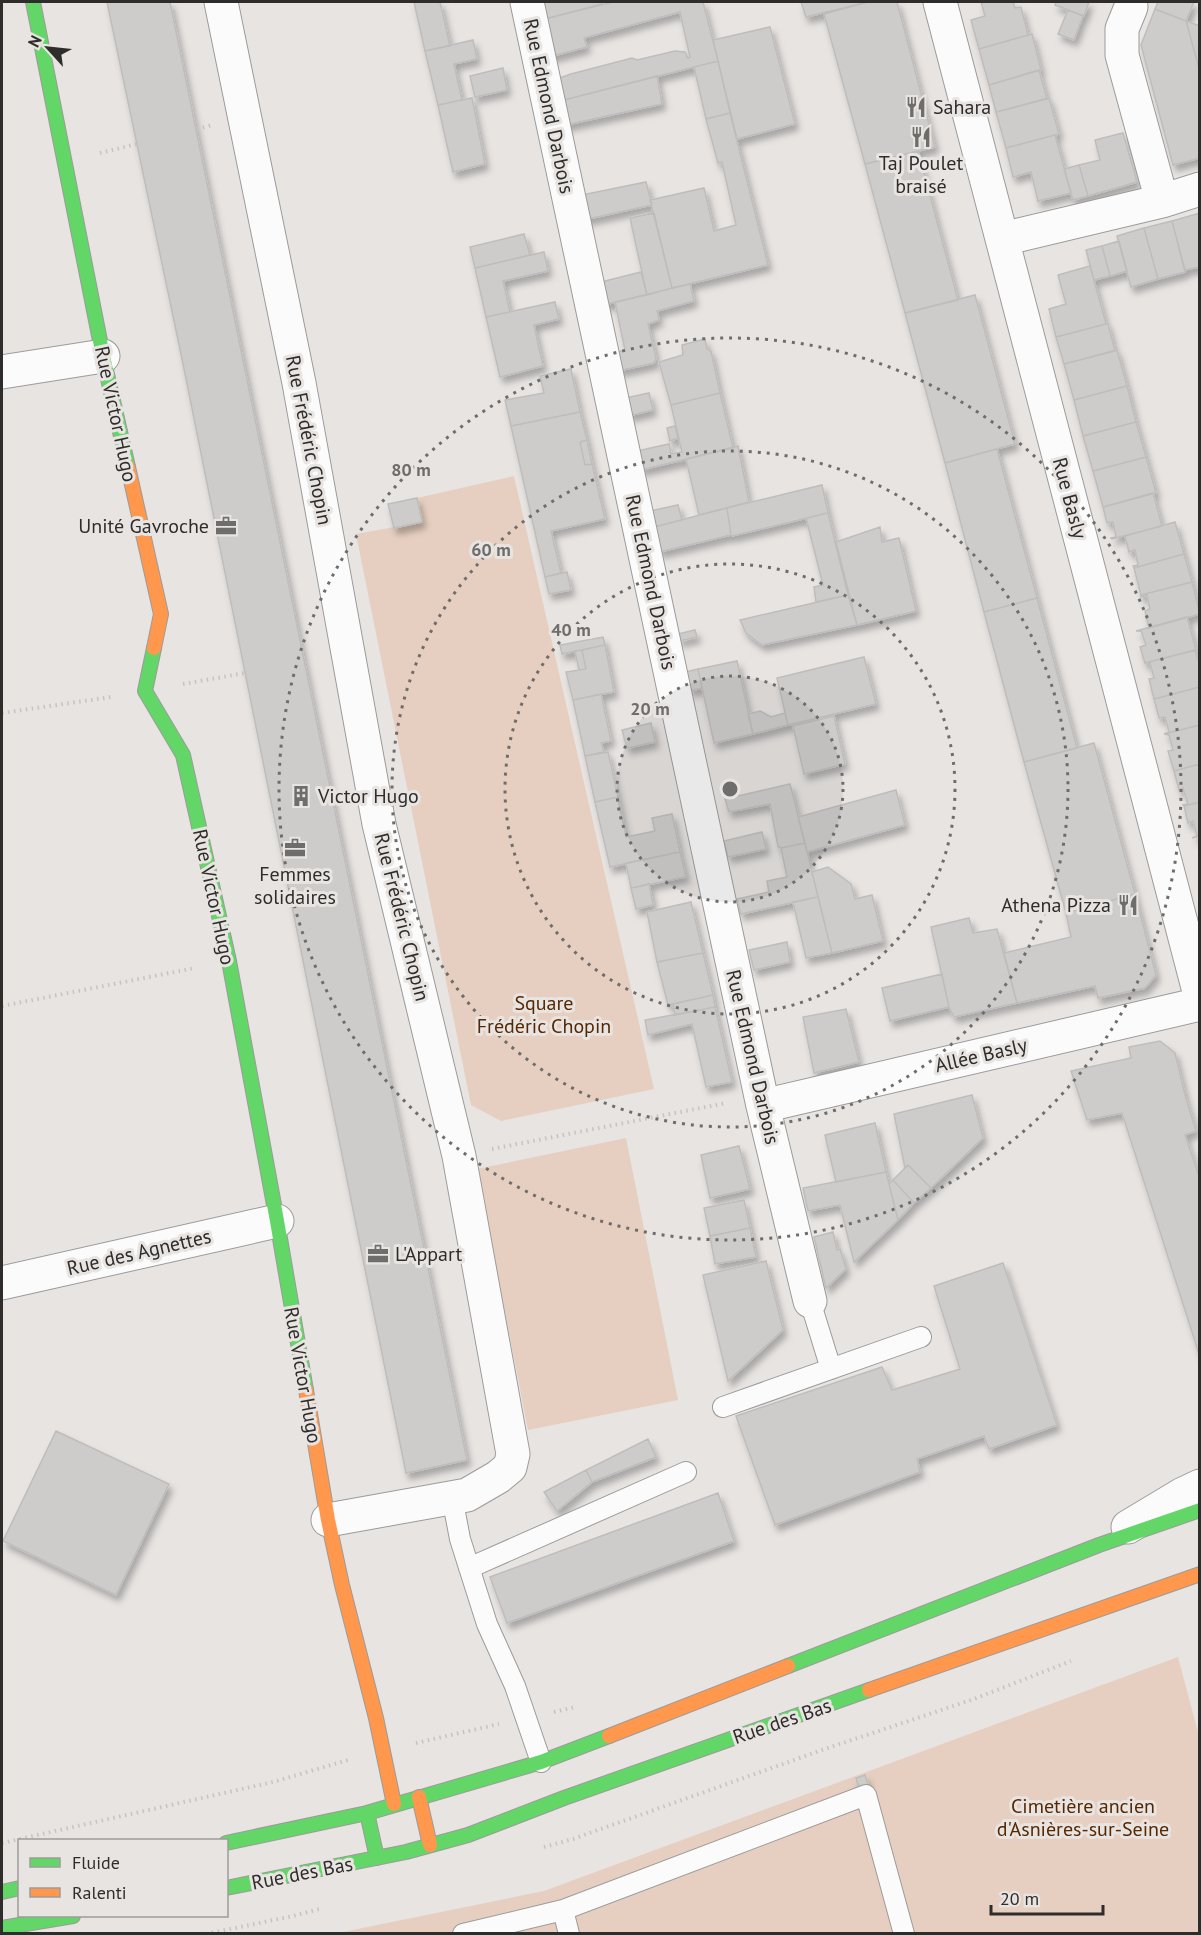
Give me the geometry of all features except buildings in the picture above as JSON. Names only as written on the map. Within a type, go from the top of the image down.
[{"type":"main road","name":"Rue Victor Hugo","points":[[33,2],[103,356],[161,614],[145,692],[183,755],[229,961],[277,1221],[328,1520],[394,1804]]},
{"type":"main road","points":[[228,1843],[367,1813],[540,1762],[1099,1545],[1200,1510]]},
{"type":"main road","name":"Rue des Bas","points":[[228,1888],[377,1858],[468,1835],[564,1798],[1200,1574]]},
{"type":"main road","points":[[419,1797],[430,1845]]},
{"type":"main road","name":"Rue des Bas","points":[[367,1813],[377,1858]]},
{"type":"main road","points":[[2,1892],[18,1888]]},
{"type":"main road","points":[[2,1928],[67,1917]]},
{"type":"street","name":"Rue Frédéric Chopin","points":[[221,2],[299,383],[379,824],[459,1156],[513,1454],[510,1467],[498,1477],[467,1495],[328,1520]]},
{"type":"street","name":"Rue Edmond Darbois","points":[[527,2],[763,1107],[810,1301]]},
{"type":"street","name":"Rue Basly","points":[[940,2],[1200,994]]},
{"type":"street","points":[[1131,7],[1122,29],[1122,55],[1162,201]]},
{"type":"street","points":[[1002,239],[1162,201],[1200,189]]},
{"type":"street","points":[[2,372],[103,356]]},
{"type":"street","name":"Allée Basly","points":[[763,1107],[1200,1004]]},
{"type":"street","name":"Rue des Agnettes","points":[[2,1283],[277,1221]]},
{"type":"street","points":[[1099,1545],[1182,1494],[1200,1486]]},
{"type":"street","name":"Rue des Bas","points":[[1134,1598],[1200,1583]]},
{"type":"lane","points":[[810,1301],[831,1369]]},
{"type":"lane","points":[[723,1407],[921,1337]]},
{"type":"lane","points":[[469,1568],[686,1472]]},
{"type":"lane","points":[[452,1497],[460,1539],[486,1624],[515,1686],[540,1762]]},
{"type":"lane","points":[[463,1934],[563,1910],[866,1795],[904,1934]]},
{"type":"lane","points":[[563,1910],[569,1934]]},
{"type":"path","points":[[2,1006],[229,961]]},
{"type":"path","points":[[459,1156],[730,1103],[763,1107]]},
{"type":"path","points":[[20,1839],[273,1782],[382,1750],[579,1706]]},
{"type":"path","points":[[2,1843],[18,1839]]},
{"type":"green space","name":"Square Frédéric Chopin","points":[[514,476],[654,1089],[501,1121],[471,1105],[356,534],[422,522],[417,498]]},
{"type":"green space","points":[[626,1138],[678,1400],[528,1430],[477,1169]]},
{"type":"green space","name":"Cimetière ancien d'Asnières-sur-Seine","points":[[1178,1657],[1199,1736],[1199,1933],[333,1934],[544,1891]]},
{"type":"traffic: fast","points":[[33,2],[104,361],[128,467]]},
{"type":"traffic: fast","points":[[154,648],[145,691],[183,755],[229,961],[306,1390]]},
{"type":"traffic: fast","points":[[788,1666],[1099,1545],[1200,1510]]},
{"type":"traffic: fast","points":[[228,1888],[406,1852],[468,1835],[564,1798],[869,1690]]},
{"type":"traffic: fast","points":[[228,1843],[367,1813],[541,1762],[609,1736]]},
{"type":"traffic: fast","points":[[367,1813],[377,1858]]},
{"type":"traffic: fast","points":[[2,1892],[18,1888]]},
{"type":"traffic: fast","points":[[2,1928],[67,1917]]},
{"type":"traffic: slow","points":[[128,467],[161,614],[154,648]]},
{"type":"traffic: slow","points":[[306,1390],[328,1520],[376,1718],[394,1804]]},
{"type":"traffic: slow","points":[[869,1690],[1200,1574]]},
{"type":"traffic: slow","points":[[609,1736],[788,1666]]},
{"type":"traffic: slow","points":[[419,1797],[430,1845]]},
{"type":"place","name":"Sahara","points":[[916,107]]},
{"type":"place","name":"Taj Poulet braisé","points":[[921,137]]},
{"type":"place","name":"Unité Gavroche","points":[[226,526]]},
{"type":"place","name":"Victor Hugo","points":[[301,796]]},
{"type":"place","name":"Femmes solidaires","points":[[295,848]]},
{"type":"place","name":"Athena Pizza","points":[[1128,905]]},
{"type":"place","name":"L'Appart","points":[[378,1254]]}]
